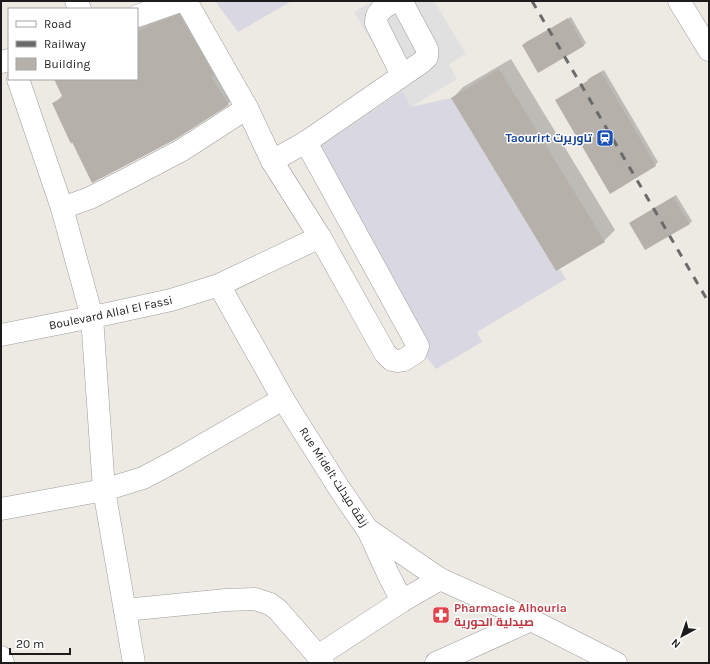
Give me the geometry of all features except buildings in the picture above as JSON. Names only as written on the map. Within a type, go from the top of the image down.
[{"type":"street","points":[[138,16],[180,1]]},
{"type":"street","points":[[186,1],[247,108],[272,161],[320,237],[385,353],[392,360],[404,360],[416,352],[418,346],[306,142]]},
{"type":"street","points":[[679,1],[709,50]]},
{"type":"street","points":[[272,161],[306,142],[402,75]]},
{"type":"street","points":[[18,80],[62,208],[92,317],[104,490],[134,663]]},
{"type":"street","points":[[62,208],[90,198],[182,150],[247,108]]},
{"type":"street","name":"Boulevard Allal El Fassi","points":[[1,335],[171,300],[219,285],[320,237]]},
{"type":"street","name":"Rue Midelt زنقة ميدلت","points":[[219,285],[283,399],[339,488],[367,529],[440,579],[531,620],[616,663]]},
{"type":"street","points":[[1,508],[104,490],[144,478],[283,399]]},
{"type":"street","points":[[367,529],[402,601]]},
{"type":"street","points":[[125,610],[226,600],[255,599],[270,604],[278,610],[320,659],[402,601],[440,579]]},
{"type":"street","points":[[436,663],[531,620]]},
{"type":"street","points":[[1,657],[3,663]]},
{"type":"shaded area","points":[[215,1],[292,1],[238,32]]},
{"type":"shaded area","points":[[373,1],[434,1],[466,54],[449,64],[457,79],[411,107],[354,12]]},
{"type":"shaded area","points":[[402,91],[411,107],[451,98],[556,271],[560,269],[566,279],[477,332],[482,342],[436,369],[418,346],[311,152]]},
{"type":"railway","points":[[532,1],[709,303]]},
{"type":"place","name":"Taourirt تاوريرت","points":[[605,138]]},
{"type":"place","name":"Pharmacie Alhouria صيدلية الحورية","points":[[441,615]]}]
